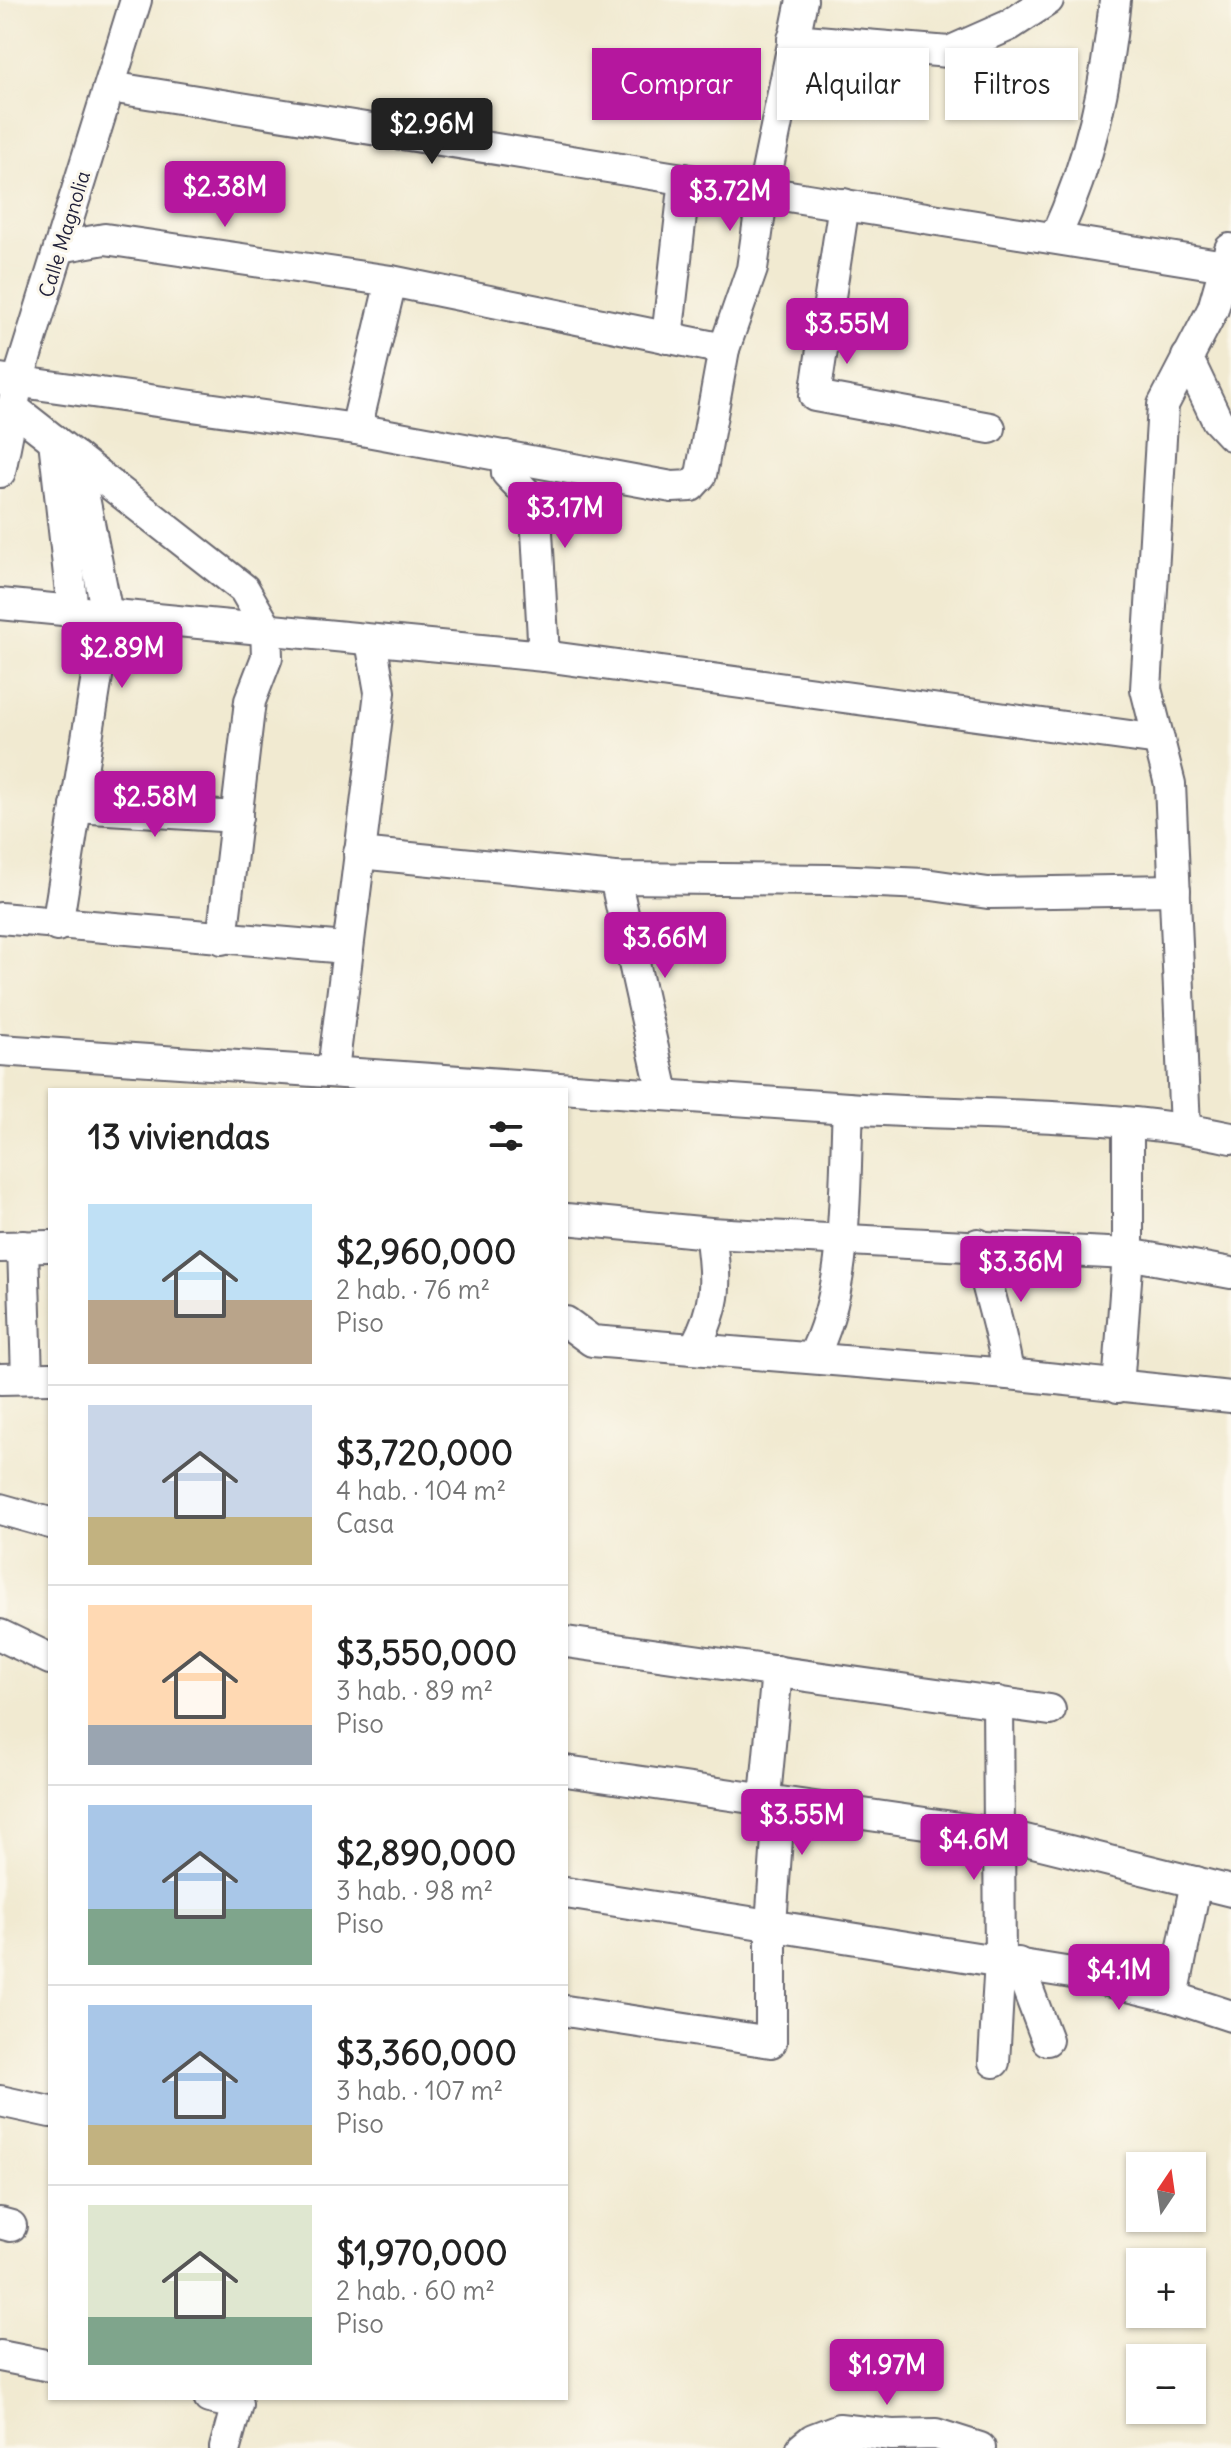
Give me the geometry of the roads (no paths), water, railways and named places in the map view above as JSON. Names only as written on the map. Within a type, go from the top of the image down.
[{"type":"street","name":"Calle Magnolia","points":[[0,472],[10,389],[60,247],[136,0]]},
{"type":"street","points":[[10,389],[356,429],[672,487],[691,486],[701,475],[724,349],[752,269],[763,191],[802,0]]},
{"type":"street","points":[[793,39],[949,52],[1010,25],[1048,0]]},
{"type":"street","points":[[1055,238],[1073,200],[1096,127],[1109,64],[1115,0]]},
{"type":"street","points":[[110,87],[1055,238],[1228,256],[1213,309],[1163,405],[1146,689],[1170,784],[1185,1128]]},
{"type":"street","points":[[667,338],[685,179]]},
{"type":"street","points":[[844,204],[815,396],[990,428]]},
{"type":"street","points":[[60,247],[105,239],[391,281],[724,349]]},
{"type":"street","points":[[356,429],[391,281]]},
{"type":"street","points":[[1187,357],[1217,420],[1231,435]]},
{"type":"street","points":[[10,389],[65,448],[244,589],[266,627],[267,657],[250,701],[222,939]]},
{"type":"street","points":[[65,448],[73,611]]},
{"type":"street","points":[[57,926],[107,614],[65,448]]},
{"type":"street","points":[[506,456],[507,473],[526,493],[536,514],[544,656]]},
{"type":"street","points":[[0,604],[266,627],[371,641],[544,656],[1159,740]]},
{"type":"street","points":[[333,1070],[380,692],[371,641]]},
{"type":"street","points":[[76,807],[237,817]]},
{"type":"street","points":[[359,853],[615,878],[925,884],[988,893],[1175,890]]},
{"type":"street","points":[[615,878],[663,1093]]},
{"type":"street","points":[[0,918],[57,926],[346,948]]},
{"type":"street","points":[[0,1050],[333,1070],[415,1085],[505,1088]]},
{"type":"street","points":[[568,1090],[663,1093],[848,1108],[1128,1123],[1185,1128],[1231,1138]]},
{"type":"street","points":[[812,1358],[823,1338],[841,1238],[848,1108]]},
{"type":"street","points":[[1118,1387],[1128,1254],[1128,1123]]},
{"type":"street","points":[[568,1219],[710,1233],[978,1244],[1128,1254],[1231,1273]]},
{"type":"street","points":[[695,1347],[711,1318],[715,1272],[710,1233]]},
{"type":"street","points":[[978,1244],[988,1297],[1002,1329],[1008,1374]]},
{"type":"street","points":[[24,1246],[26,1378]]},
{"type":"street","points":[[568,1323],[592,1341],[1008,1374],[1231,1397]]},
{"type":"street","points":[[0,1509],[48,1522]]},
{"type":"street","points":[[0,1635],[48,1658]]},
{"type":"street","points":[[568,1642],[1050,1710]]},
{"type":"street","points":[[568,2011],[771,2042],[771,1925],[777,1838],[765,1797],[777,1671]]},
{"type":"street","points":[[994,2062],[1009,1961],[1001,1834],[998,1702]]},
{"type":"street","points":[[568,1771],[765,1797],[1001,1834],[1231,1891]]},
{"type":"street","points":[[1173,1997],[1196,1882]]},
{"type":"street","points":[[568,1893],[1009,1961],[1173,1997],[1231,2016]]},
{"type":"street","points":[[1009,1961],[1047,2040]]},
{"type":"street","points":[[0,2101],[48,2112]]},
{"type":"street","points":[[0,2356],[48,2366]]},
{"type":"street","points":[[218,2400],[237,2404],[225,2448]]},
{"type":"street","points":[[802,2448],[813,2439],[839,2429],[892,2435],[936,2434],[968,2441],[980,2448]]}]
